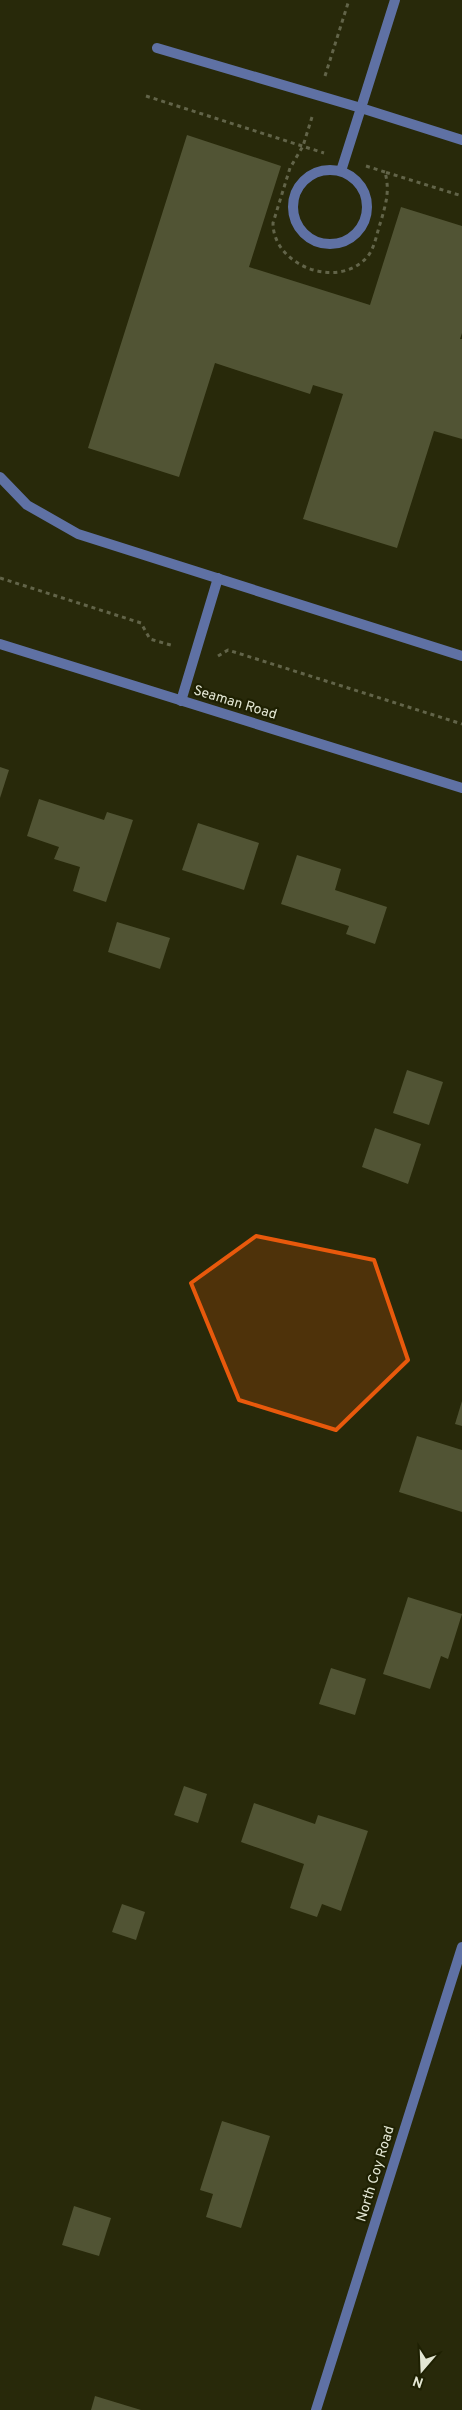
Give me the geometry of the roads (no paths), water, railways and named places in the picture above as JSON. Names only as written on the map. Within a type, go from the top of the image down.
[{"type":"street","points":[[340,171],[394,0]]},
{"type":"street","points":[[157,48],[462,140]]},
{"type":"street","points":[[321,170],[340,171],[356,180],[364,190],[367,203],[366,216],[361,227],[352,236],[341,242],[328,244],[307,236],[294,216],[293,204],[296,192],[310,175],[321,170]]},
{"type":"street","points":[[0,477],[28,505],[78,534],[462,656]]},
{"type":"street","points":[[181,700],[218,578]]},
{"type":"street","name":"Seaman Road","points":[[0,644],[462,788]]},
{"type":"street","name":"North Coy Road","points":[[316,2410],[462,1947]]}]
